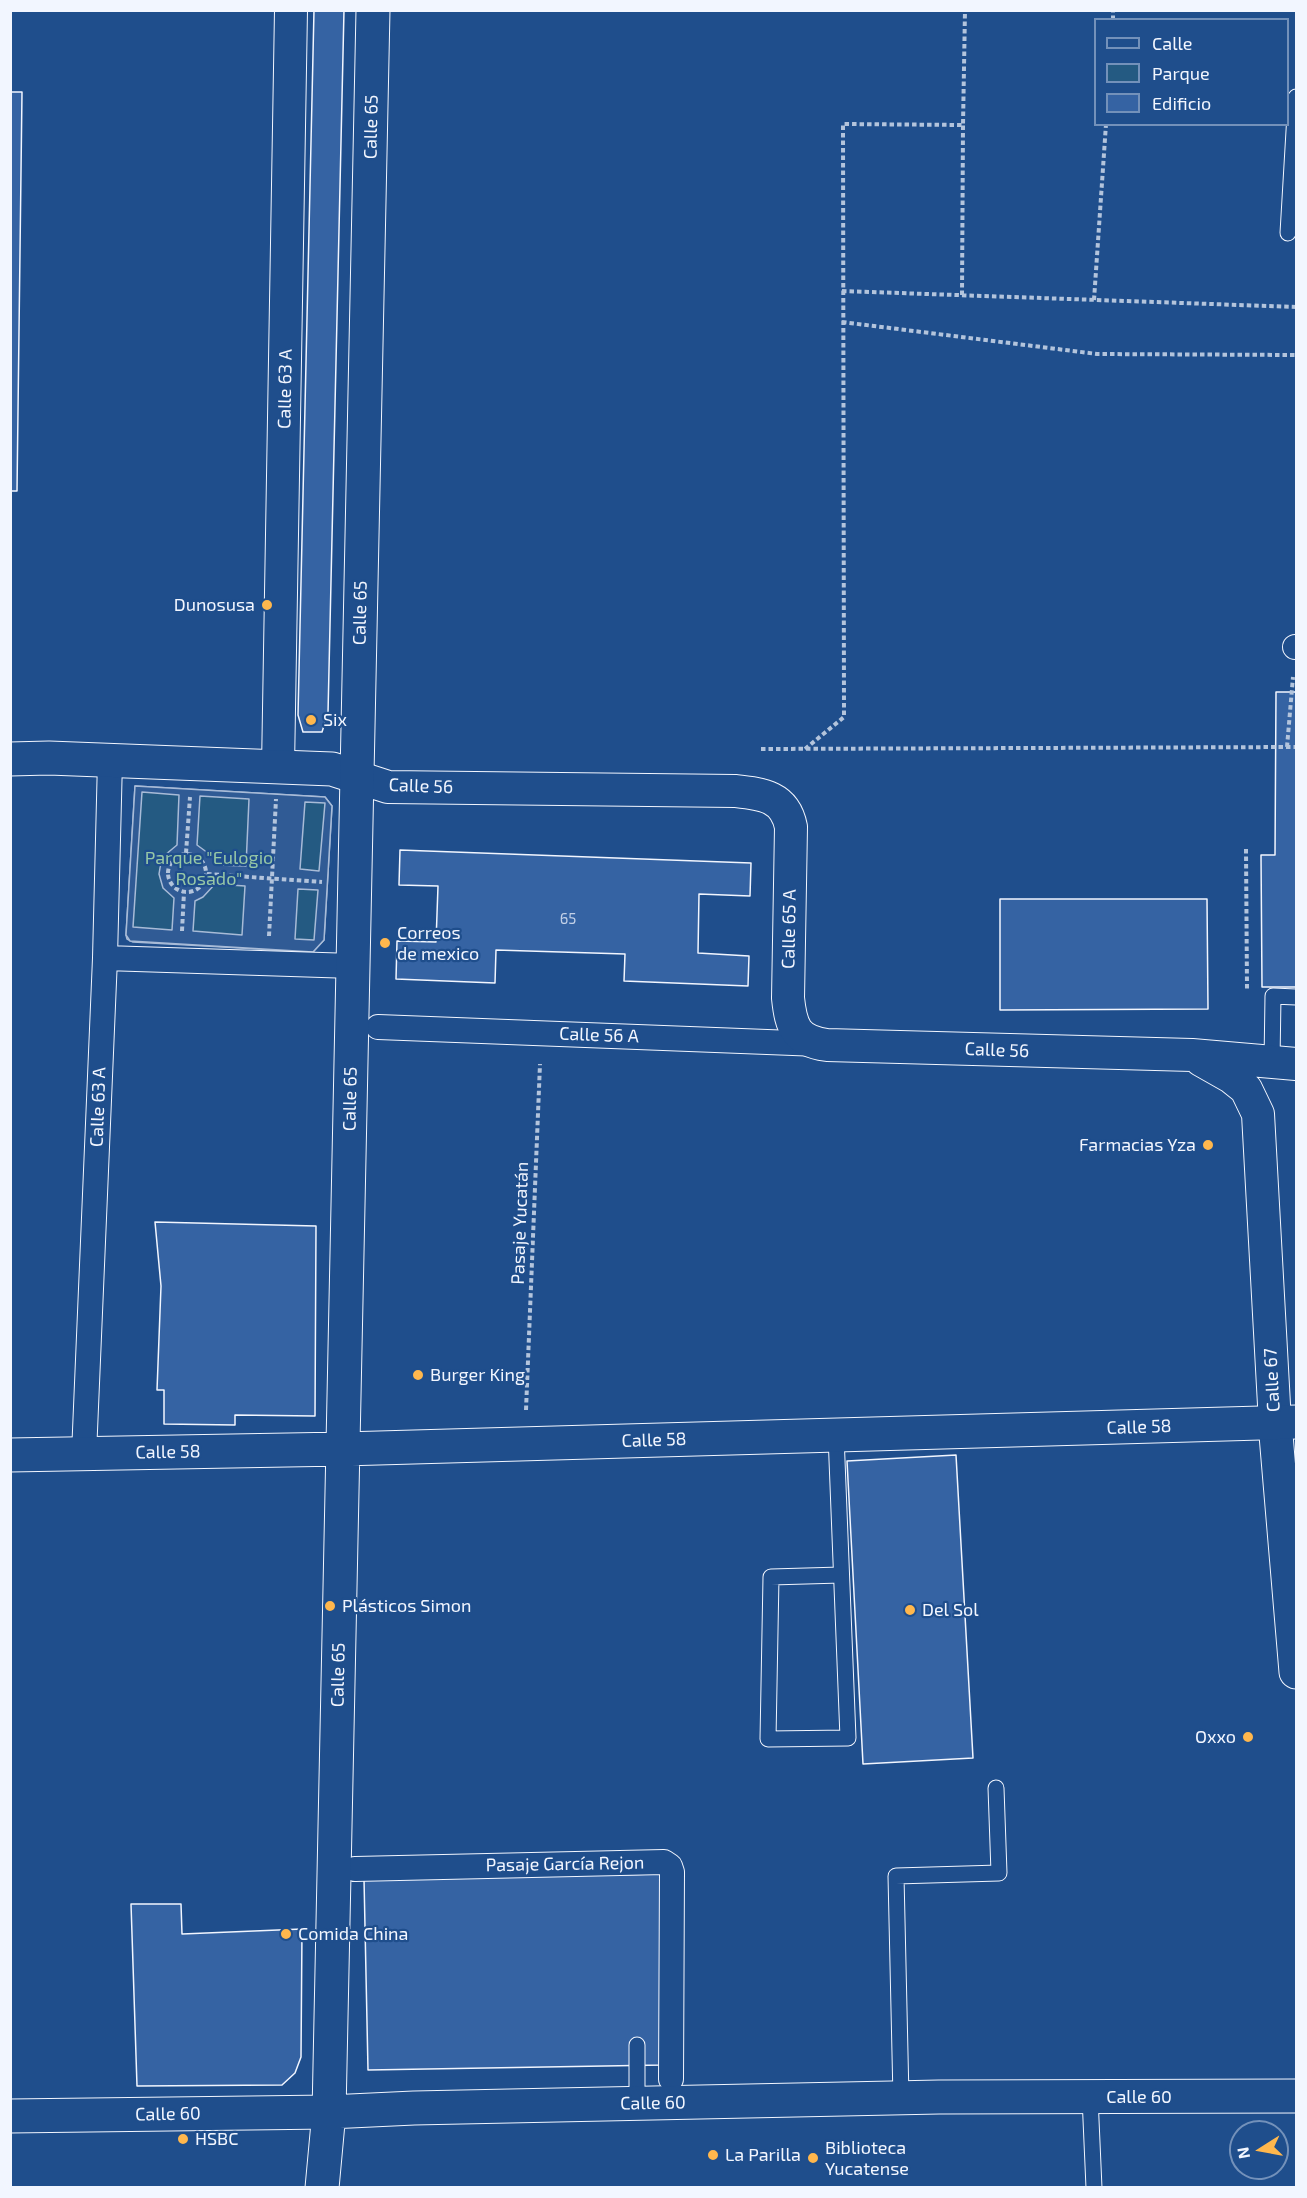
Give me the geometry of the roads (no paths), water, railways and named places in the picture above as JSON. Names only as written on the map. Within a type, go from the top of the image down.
[{"type":"main road","name":"Calle 65","points":[[321,2187],[330,2112],[373,10]]},
{"type":"main road","name":"Calle 56","points":[[10,759],[110,760],[277,782],[332,769],[357,777]]},
{"type":"main road","name":"Calle 58","points":[[10,1455],[343,1449],[1286,1422]]},
{"type":"main road","name":"Calle 67","points":[[1286,1422],[1296,1672]]},
{"type":"main road","name":"Calle 60","points":[[10,2116],[330,2112],[901,2098],[1296,2096]]},
{"type":"street","name":"Calle 63 A","points":[[277,782],[291,10]]},
{"type":"street","name":"Calle 63 A","points":[[84,1454],[105,958],[110,760]]},
{"type":"street","name":"Calle 56","points":[[357,777],[388,787],[735,791],[770,797],[789,816]]},
{"type":"street","name":"Calle 65 A","points":[[789,816],[791,827],[788,998],[790,1019],[812,1041]]},
{"type":"street","points":[[105,958],[353,966]]},
{"type":"street","name":"Calle 56 A","points":[[378,1027],[812,1041]]},
{"type":"street","name":"Calle 56","points":[[812,1041],[1192,1055],[1284,1063]]},
{"type":"street","name":"Calle 56","points":[[1192,1055],[1231,1077],[1246,1089]]},
{"type":"street","name":"Calle 67","points":[[1246,1089],[1257,1114],[1286,1422]]},
{"type":"street","name":"Pasaje García Rejon","points":[[355,1869],[664,1862],[672,1872],[672,2079]]},
{"type":"lane","points":[[1288,233],[1296,97]]},
{"type":"lane","points":[[1284,1063],[1273,996],[1296,997]]},
{"type":"lane","points":[[836,1435],[842,1575],[848,1738],[768,1739],[771,1577],[842,1575]]},
{"type":"lane","points":[[901,2098],[896,1876],[999,1874],[996,1788]]},
{"type":"lane","points":[[637,2045],[637,2104]]},
{"type":"lane","points":[[1090,2097],[1094,2187]]},
{"type":"place","name":"Dunosusa","points":[[267,605]]},
{"type":"place","name":"Six","points":[[311,720]]},
{"type":"place","name":"Correos de mexico","points":[[385,943]]},
{"type":"place","name":"Farmacias Yza","points":[[1208,1145]]},
{"type":"place","name":"Burger King","points":[[418,1375]]},
{"type":"place","name":"Plásticos Simon","points":[[330,1606]]},
{"type":"place","name":"Del Sol","points":[[910,1610]]},
{"type":"place","name":"Oxxo","points":[[1248,1737]]},
{"type":"place","name":"Comida China","points":[[286,1934]]},
{"type":"place","name":"HSBC","points":[[183,2139]]},
{"type":"place","name":"La Parilla","points":[[713,2155]]},
{"type":"place","name":"Biblioteca Yucatense","points":[[813,2158]]},
{"type":"park label","name":"Parque \"Eulogio Rosado\"","points":[[209,868]]}]
